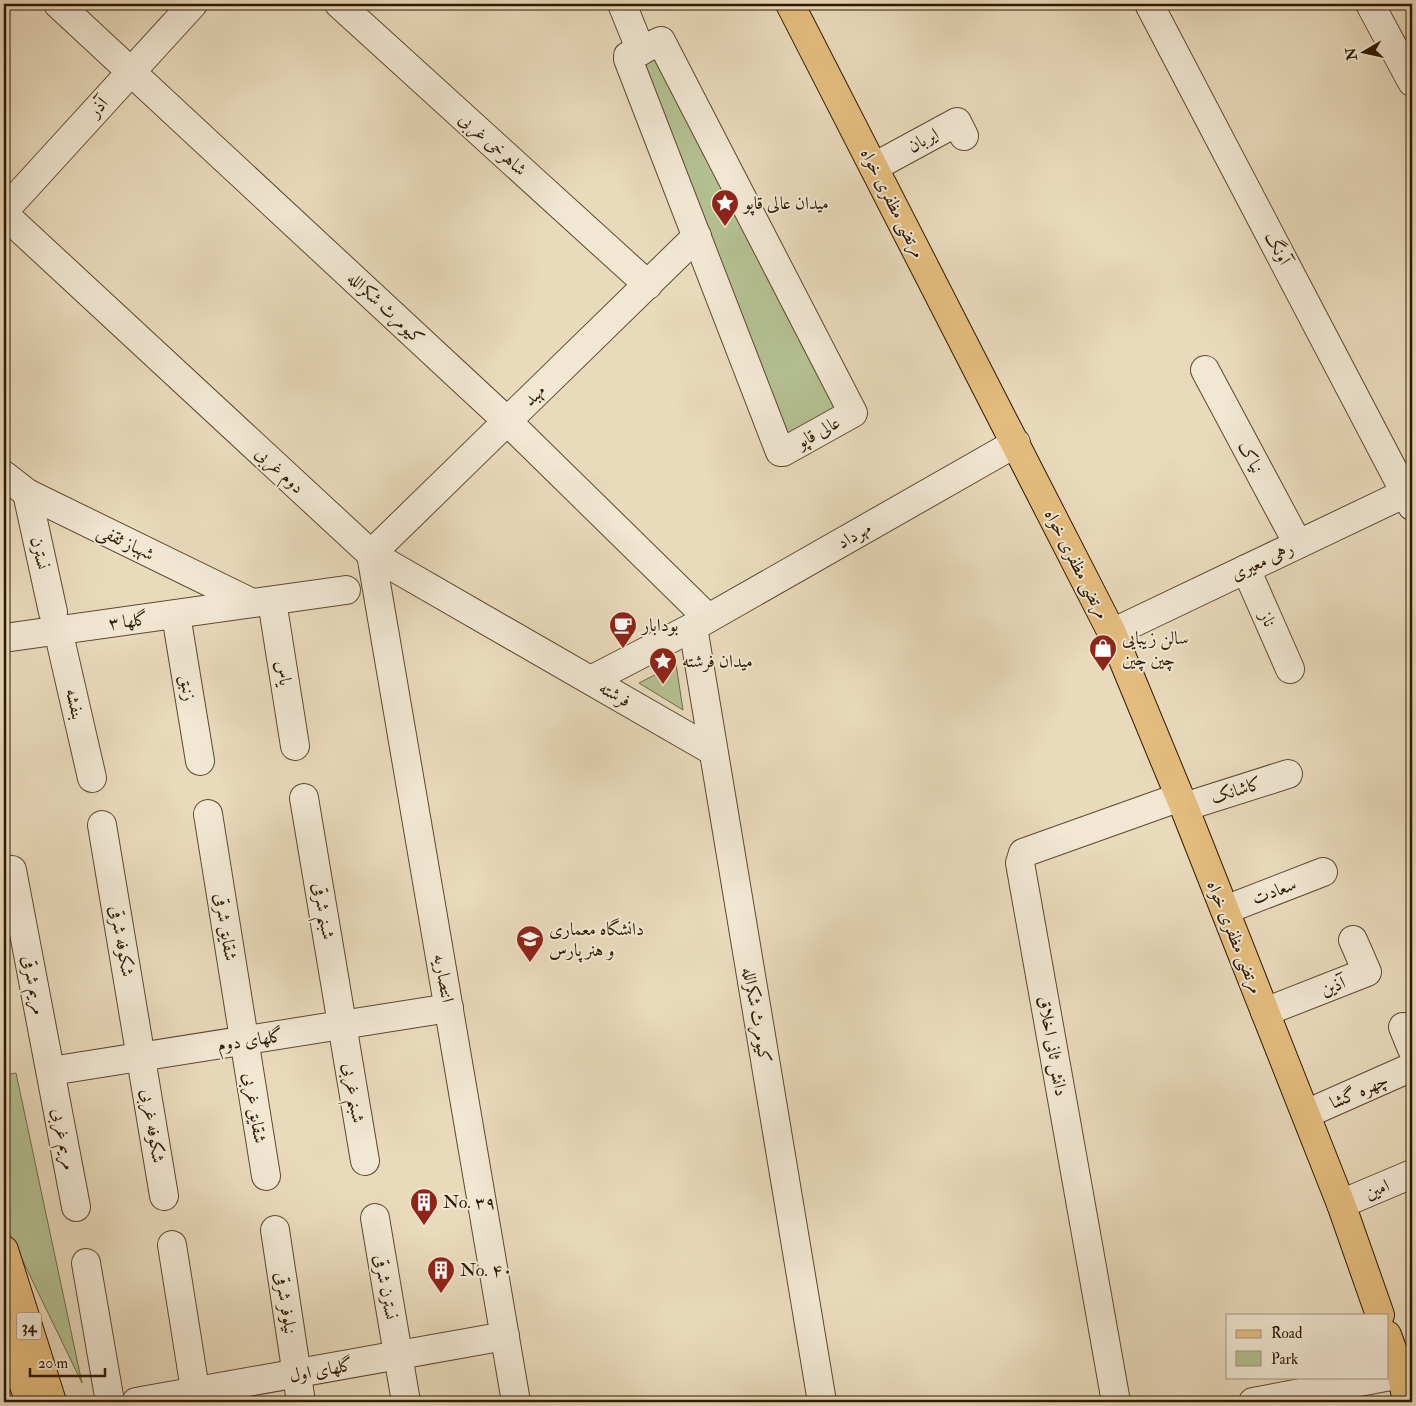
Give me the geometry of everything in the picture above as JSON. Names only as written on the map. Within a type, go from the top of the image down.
[{"type":"main road","name":"مرتضی مظفری خواه","points":[[790,4],[1112,632],[1306,1114],[1341,1204],[1380,1314]]},
{"type":"main road","name":"34","points":[[4,1250],[52,1402]]},
{"type":"main road","points":[[4,1330],[30,1402]]},
{"type":"main road","points":[[1388,1337],[1407,1374],[1407,1402]]},
{"type":"street","name":"کیومرث شکرالله","points":[[58,4],[507,421],[701,622],[713,751],[822,1402]]},
{"type":"street","name":"آذر","points":[[4,212],[193,4]]},
{"type":"street","name":"شاهرخی غربی","points":[[339,4],[648,284]]},
{"type":"street","points":[[622,4],[641,51]]},
{"type":"street","name":"آونگ","points":[[1149,4],[1410,496]]},
{"type":"street","points":[[1370,4],[1412,82]]},
{"type":"street","name":"عالی قاپو","points":[[663,42],[853,413],[780,452],[628,59],[628,56],[641,51],[663,42]]},
{"type":"street","name":"ایربان","points":[[874,167],[957,122],[964,136]]},
{"type":"street","name":"دوم غربی","points":[[4,212],[371,554],[591,680]]},
{"type":"street","name":"مهبد","points":[[371,554],[697,236]]},
{"type":"street","name":"نیاک","points":[[1205,370],[1298,544]]},
{"type":"street","name":"مهرداد","points":[[701,622],[1016,442]]},
{"type":"street","name":"شهباز ثقفی","points":[[4,475],[27,493],[262,602]]},
{"type":"street","name":"نسترن","points":[[27,493],[56,621]]},
{"type":"street","name":"رهی معیری","points":[[1112,632],[1298,544],[1410,496]]},
{"type":"street","name":"انتصاریه","points":[[371,554],[516,1402]]},
{"type":"street","name":"ناز","points":[[1246,569],[1290,669]]},
{"type":"street","name":"گلها ۳","points":[[4,638],[56,621],[176,615],[346,590]]},
{"type":"street","name":"یاس","points":[[262,602],[295,746]]},
{"type":"street","name":"زنبق","points":[[176,615],[200,761]]},
{"type":"street","name":"بنفشه","points":[[56,621],[92,778]]},
{"type":"street","name":"فرشته","points":[[591,680],[701,622]]},
{"type":"street","name":"فرشته","points":[[591,680],[713,751]]},
{"type":"street","name":"کاشانک","points":[[1182,802],[1288,774]]},
{"type":"street","name":"شبنم شرقی","points":[[304,798],[343,1025]]},
{"type":"street","name":"دانش ثانی اخلاق","points":[[1116,1402],[1020,864],[1023,853],[1182,802]]},
{"type":"street","name":"شقایق شرقی","points":[[208,814],[245,1040]]},
{"type":"street","name":"شکوفه شرقی","points":[[102,825],[141,1056]]},
{"type":"street","name":"مریم شرقی","points":[[12,870],[51,1071]]},
{"type":"street","name":"سعادت","points":[[1225,910],[1323,872]]},
{"type":"street","name":"آذین","points":[[1265,1012],[1367,972],[1353,940]]},
{"type":"street","name":"گلهای دوم","points":[[51,1071],[449,1008]]},
{"type":"street","name":"شبنم غربی","points":[[343,1025],[365,1161]]},
{"type":"street","name":"شقایق غربی","points":[[245,1040],[266,1176]]},
{"type":"street","name":"شکوفه غربی","points":[[141,1056],[164,1196]]},
{"type":"street","name":"چهره گشا","points":[[1306,1114],[1412,1067]]},
{"type":"street","name":"مریم غربی","points":[[51,1071],[76,1207]]},
{"type":"street","name":"امین","points":[[1341,1204],[1412,1174]]},
{"type":"street","name":"نسترن شرقی","points":[[375,1218],[406,1402]]},
{"type":"street","name":"نیلوفر شرقی","points":[[275,1230],[301,1402]]},
{"type":"street","points":[[172,1245],[197,1397]]},
{"type":"street","points":[[86,1263],[110,1402]]},
{"type":"street","name":"گلهای اول","points":[[136,1402],[197,1397],[297,1375],[505,1336]]},
{"type":"street","points":[[1388,1377],[1407,1374]]},
{"type":"street","points":[[1253,1402],[1385,1378]]},
{"type":"green space","points":[[659,50],[843,411],[783,445],[635,61]]},
{"type":"green space","points":[[676,664],[683,710],[639,683]]},
{"type":"green space","points":[[16,1073],[82,1383],[4,1222],[4,1075]]},
{"type":"place","name":"میدان عالی قاپو","points":[[725,227]]},
{"type":"place","name":"بودابار","points":[[623,649]]},
{"type":"place","name":"سالن زیبایی چین چین","points":[[1103,672]]},
{"type":"place","name":"میدان فرشته","points":[[663,685]]},
{"type":"place","name":"دانشگاه معماری و هنر پارس","points":[[530,963]]},
{"type":"place","name":"No. ۳۹","points":[[424,1226]]},
{"type":"place","name":"No. ۴۰","points":[[441,1294]]}]
